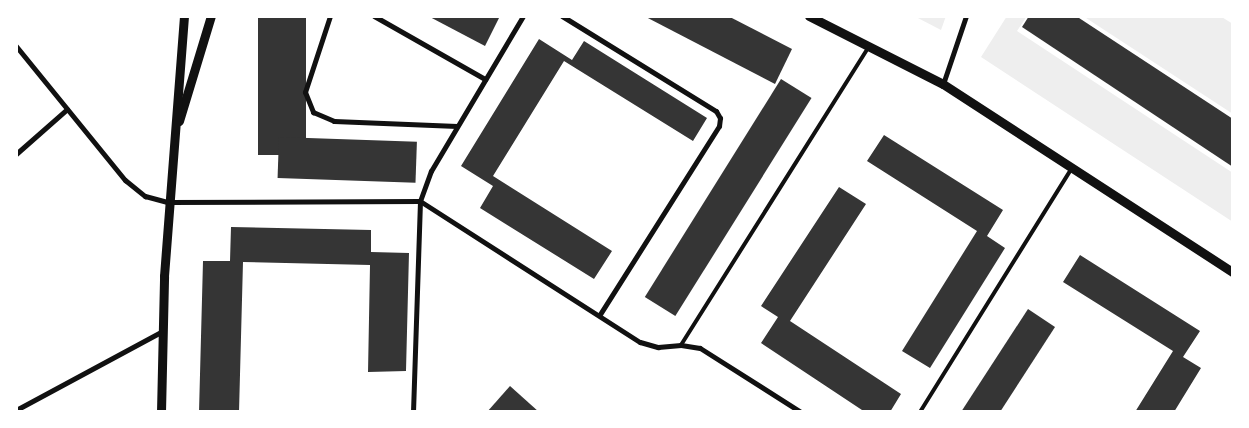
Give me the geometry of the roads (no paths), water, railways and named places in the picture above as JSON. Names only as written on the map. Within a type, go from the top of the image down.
[{"type":"street","points":[[161,412],[161,332],[168,202],[184,16]]},
{"type":"street","points":[[174,135],[211,16]]},
{"type":"street","points":[[330,16],[306,92],[313,112],[334,122],[458,126]]},
{"type":"street","points":[[374,16],[485,79]]},
{"type":"street","points":[[413,412],[420,201],[432,171],[523,16]]},
{"type":"street","points":[[562,16],[716,111],[720,118],[719,126],[600,314]]},
{"type":"street","points":[[809,16],[943,84],[1233,272]]},
{"type":"street","points":[[943,84],[966,16]]},
{"type":"street","points":[[16,46],[133,188],[145,196],[168,202],[420,201],[651,346],[681,345],[709,352],[801,412]]},
{"type":"street","points":[[16,154],[66,109]]},
{"type":"street","points":[[16,410],[161,332]]},
{"type":"lane","points":[[681,345],[869,46]]},
{"type":"lane","points":[[920,412],[1072,168]]}]
